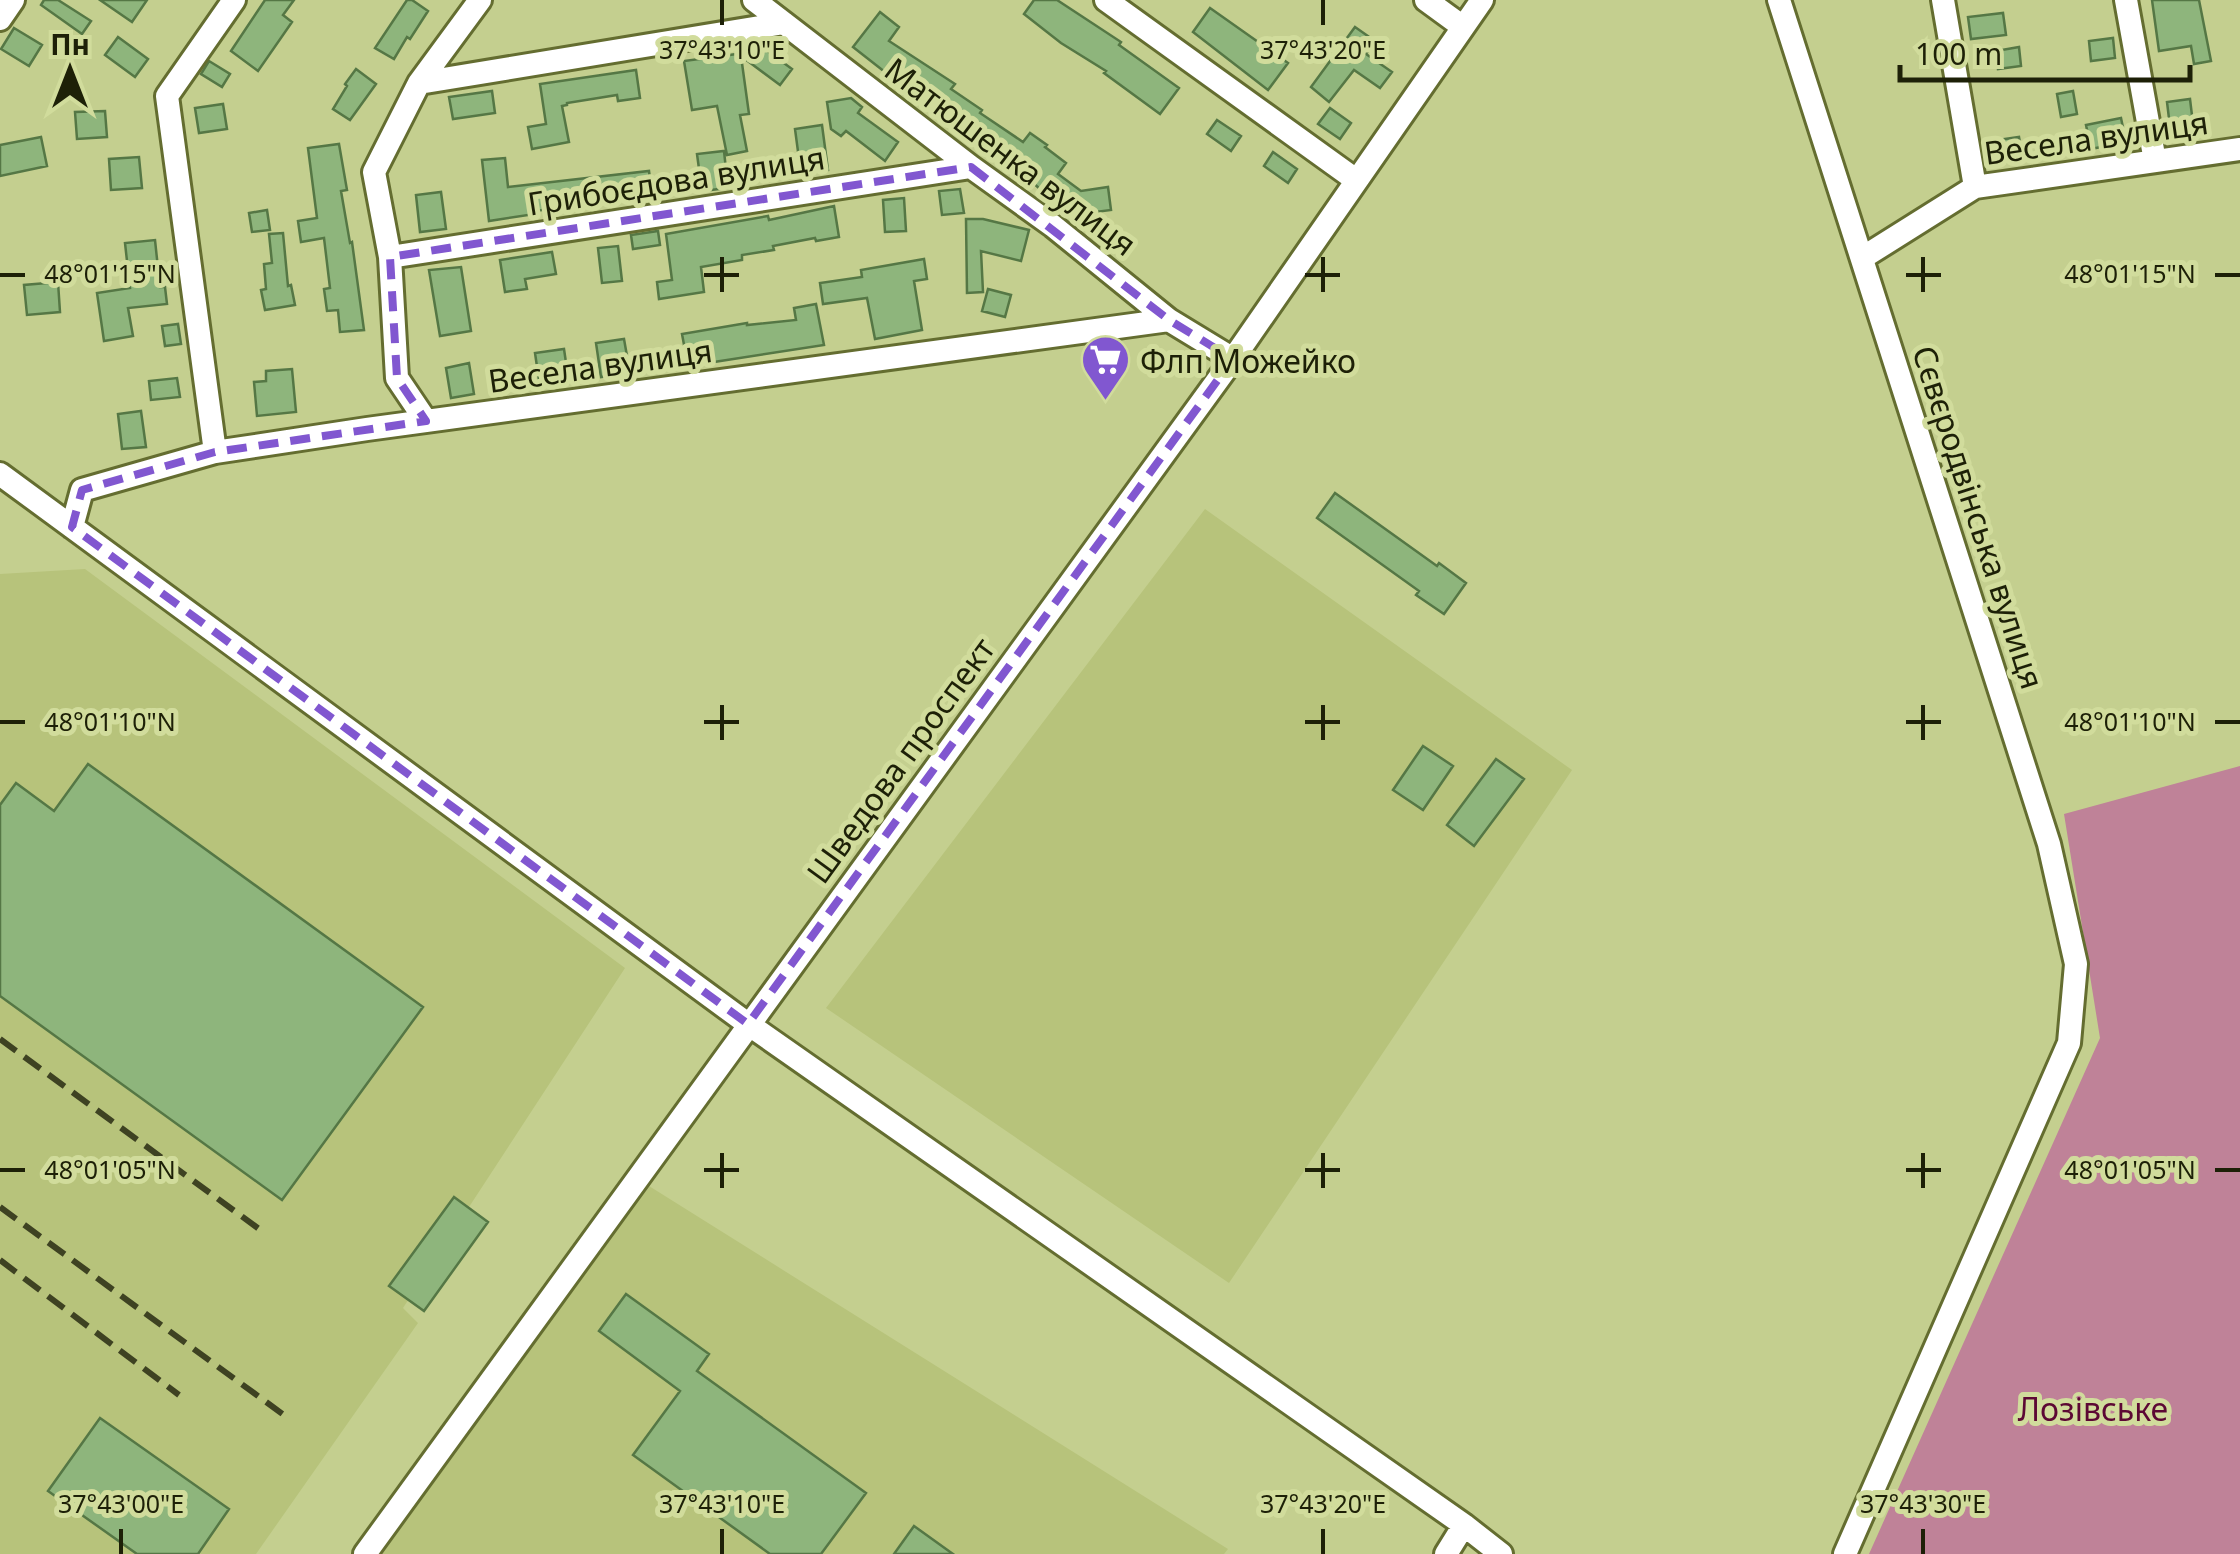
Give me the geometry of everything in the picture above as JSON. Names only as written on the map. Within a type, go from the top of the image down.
[{"type":"street","points":[[0,19],[13,0]]},
{"type":"street","points":[[215,452],[167,96],[234,0]]},
{"type":"street","points":[[426,421],[398,378],[390,256],[374,172],[418,83],[480,0]]},
{"type":"street","name":"Матюшенка вулиця","points":[[754,0],[1054,226],[1168,320],[1232,359]]},
{"type":"street","points":[[1106,0],[1356,180]]},
{"type":"street","points":[[1426,0],[1463,27]]},
{"type":"street","name":"Шведова проспект","points":[[365,1554],[1232,359],[1482,0]]},
{"type":"street","name":"Сєвєродвінська вулиця","points":[[1779,0],[2050,844],[2076,964],[2069,1043],[1845,1554]]},
{"type":"street","points":[[1943,0],[1975,187]]},
{"type":"street","points":[[2126,0],[2156,161]]},
{"type":"street","points":[[418,83],[784,23]]},
{"type":"street","name":"Весела вулиця","points":[[1862,258],[1975,187],[2240,148]]},
{"type":"street","name":"Грибоєдова вулиця","points":[[390,256],[971,167]]},
{"type":"street","name":"Весела вулиця","points":[[72,528],[82,490],[215,452],[1168,320]]},
{"type":"street","points":[[0,474],[748,1024],[1501,1554]]},
{"type":"street","points":[[1446,1554],[1464,1525]]},
{"type":"highlighted area","points":[[971,167],[1169,320],[1233,359],[748,1024],[72,527],[82,490],[215,452],[426,421],[397,378],[390,257]]},
{"type":"shaded area","points":[[1205,509],[1572,770],[1229,1283],[826,1008]]},
{"type":"shaded area","points":[[85,569],[625,968],[403,1308],[418,1323],[256,1554],[0,1554],[0,574]]},
{"type":"shaded area","points":[[649,1186],[1228,1549],[1224,1554],[382,1554]]},
{"type":"green space","name":"Лозівське","points":[[2240,766],[2240,1554],[1869,1554],[2100,1038],[2064,814]]},
{"type":"building","points":[[44,0],[58,0],[91,21],[82,34],[41,5]]},
{"type":"building","points":[[100,0],[147,0],[132,22]]},
{"type":"building","points":[[265,0],[294,0],[283,15],[292,22],[258,71],[231,51]]},
{"type":"building","points":[[407,0],[428,11],[394,59],[375,48]]},
{"type":"building","points":[[1034,0],[1057,0],[1121,42],[1119,45],[1179,88],[1160,114],[1024,14]]},
{"type":"building","points":[[2152,0],[2199,0],[2211,61],[2194,64],[2191,46],[2159,51]]},
{"type":"building","points":[[1210,8],[1288,63],[1268,90],[1193,32]]},
{"type":"building","points":[[880,12],[899,27],[889,41],[955,84],[951,89],[1023,142],[1030,133],[1047,145],[1066,163],[1058,174],[1081,191],[1108,187],[1111,210],[1065,216],[1038,197],[1042,191],[1028,178],[853,47]]},
{"type":"building","points":[[2003,13],[2006,35],[1971,39],[1968,17]]},
{"type":"building","points":[[1355,27],[1375,41],[1366,54],[1392,72],[1380,88],[1354,70],[1329,102],[1311,87]]},
{"type":"building","points":[[14,28],[42,45],[29,66],[1,49]]},
{"type":"building","points":[[118,37],[148,59],[135,77],[105,55]]},
{"type":"building","points":[[2113,38],[2115,58],[2091,61],[2089,41]]},
{"type":"building","points":[[762,47],[792,69],[780,85],[741,56],[749,114],[740,115],[747,151],[727,155],[717,106],[692,110],[684,61],[759,51]]},
{"type":"building","points":[[2019,47],[2021,66],[1998,69],[1996,51]]},
{"type":"building","points":[[209,61],[230,74],[222,87],[201,74]]},
{"type":"building","points":[[356,69],[376,84],[350,120],[333,109]]},
{"type":"building","points":[[636,70],[640,98],[618,101],[617,95],[567,103],[562,106],[569,142],[532,149],[528,127],[546,124],[540,84]]},
{"type":"building","points":[[492,91],[495,113],[453,119],[449,97]]},
{"type":"building","points":[[2073,91],[2077,114],[2061,117],[2057,94]]},
{"type":"building","points":[[851,98],[862,107],[858,113],[898,142],[885,161],[846,131],[841,136],[831,129],[827,102]]},
{"type":"building","points":[[2190,99],[2194,132],[2171,135],[2167,102]]},
{"type":"building","points":[[223,104],[227,129],[199,133],[195,108]]},
{"type":"building","points":[[1330,108],[1351,123],[1340,139],[1318,124]]},
{"type":"building","points":[[105,111],[107,137],[77,139],[75,112]]},
{"type":"building","points":[[2121,118],[2126,142],[2091,149],[2086,125]]},
{"type":"building","points":[[1217,120],[1241,136],[1231,151],[1207,134]]},
{"type":"building","points":[[822,125],[828,170],[801,174],[795,129]]},
{"type":"building","points":[[41,137],[47,166],[0,176],[0,145]]},
{"type":"building","points":[[2019,137],[2023,160],[1988,165],[1984,142]]},
{"type":"building","points":[[339,144],[347,190],[341,191],[364,330],[340,332],[338,310],[327,311],[324,289],[330,288],[324,238],[301,242],[298,221],[317,218],[308,148]]},
{"type":"building","points":[[724,151],[728,188],[702,191],[697,154]]},
{"type":"building","points":[[1273,152],[1297,169],[1288,183],[1264,166]]},
{"type":"building","points":[[139,157],[142,188],[111,190],[109,159]]},
{"type":"building","points":[[505,158],[508,187],[649,171],[652,195],[489,221],[482,160]]},
{"type":"building","points":[[960,189],[964,213],[942,215],[939,191]]},
{"type":"building","points":[[441,192],[446,229],[420,232],[416,195]]},
{"type":"building","points":[[904,198],[906,231],[885,232],[883,200]]},
{"type":"building","points":[[834,206],[839,237],[773,246],[774,250],[742,255],[742,260],[701,267],[704,292],[659,299],[657,282],[672,280],[666,234],[768,216],[769,220]]},
{"type":"building","points":[[267,210],[270,230],[252,232],[249,213]]},
{"type":"building","points":[[966,219],[1029,230],[1021,261],[981,251],[983,292],[967,293]]},
{"type":"building","points":[[658,231],[660,245],[633,249],[631,235]]},
{"type":"building","points":[[283,233],[288,286],[291,285],[295,305],[265,310],[261,290],[266,289],[264,264],[272,263],[269,234]]},
{"type":"building","points":[[155,240],[160,287],[165,287],[167,304],[128,308],[133,336],[104,341],[97,293],[130,288],[125,243]]},
{"type":"building","points":[[618,246],[622,281],[602,283],[598,248]]},
{"type":"building","points":[[552,252],[556,274],[525,279],[527,289],[505,292],[500,260]]},
{"type":"building","points":[[924,259],[927,279],[914,281],[922,330],[875,339],[867,298],[823,304],[820,283],[862,277],[861,270]]},
{"type":"building","points":[[461,267],[471,331],[440,336],[429,270]]},
{"type":"building","points":[[58,282],[60,312],[27,315],[24,285]]},
{"type":"building","points":[[988,289],[1011,295],[1005,317],[982,311]]},
{"type":"building","points":[[816,304],[824,345],[688,366],[682,334],[796,320],[794,308]]},
{"type":"building","points":[[178,324],[181,344],[165,346],[162,326]]},
{"type":"building","points":[[624,339],[630,373],[601,377],[596,343]]},
{"type":"building","points":[[564,349],[569,383],[540,387],[535,353]]},
{"type":"building","points":[[469,363],[474,394],[451,398],[446,368]]},
{"type":"building","points":[[292,369],[296,412],[257,416],[254,382],[266,381],[266,371]]},
{"type":"building","points":[[177,378],[180,397],[151,400],[149,381]]},
{"type":"building","points":[[141,411],[146,447],[122,449],[118,414]]},
{"type":"building","points":[[1335,493],[1466,583],[1444,614],[1416,595],[1419,591],[1317,518]]},
{"type":"building","points":[[1423,746],[1453,766],[1423,810],[1393,790]]},
{"type":"building","points":[[1496,759],[1524,779],[1474,846],[1447,825]]},
{"type":"building","points":[[88,764],[423,1007],[282,1200],[0,996],[0,805],[16,783],[54,811]]},
{"type":"building","points":[[454,1197],[488,1222],[424,1311],[389,1286]]},
{"type":"building","points":[[626,1294],[709,1354],[697,1371],[866,1493],[821,1554],[770,1554],[633,1455],[680,1391],[599,1331]]},
{"type":"building","points":[[100,1418],[229,1509],[198,1554],[137,1554],[48,1491]]},
{"type":"building","points":[[914,1526],[953,1554],[894,1554]]},
{"type":"railway","points":[[0,1039],[259,1229]]},
{"type":"railway","points":[[0,1207],[288,1418]]},
{"type":"railway","points":[[0,1260],[179,1395]]},
{"type":"place","name":"Флп Можейко","points":[[1105,402]]}]
